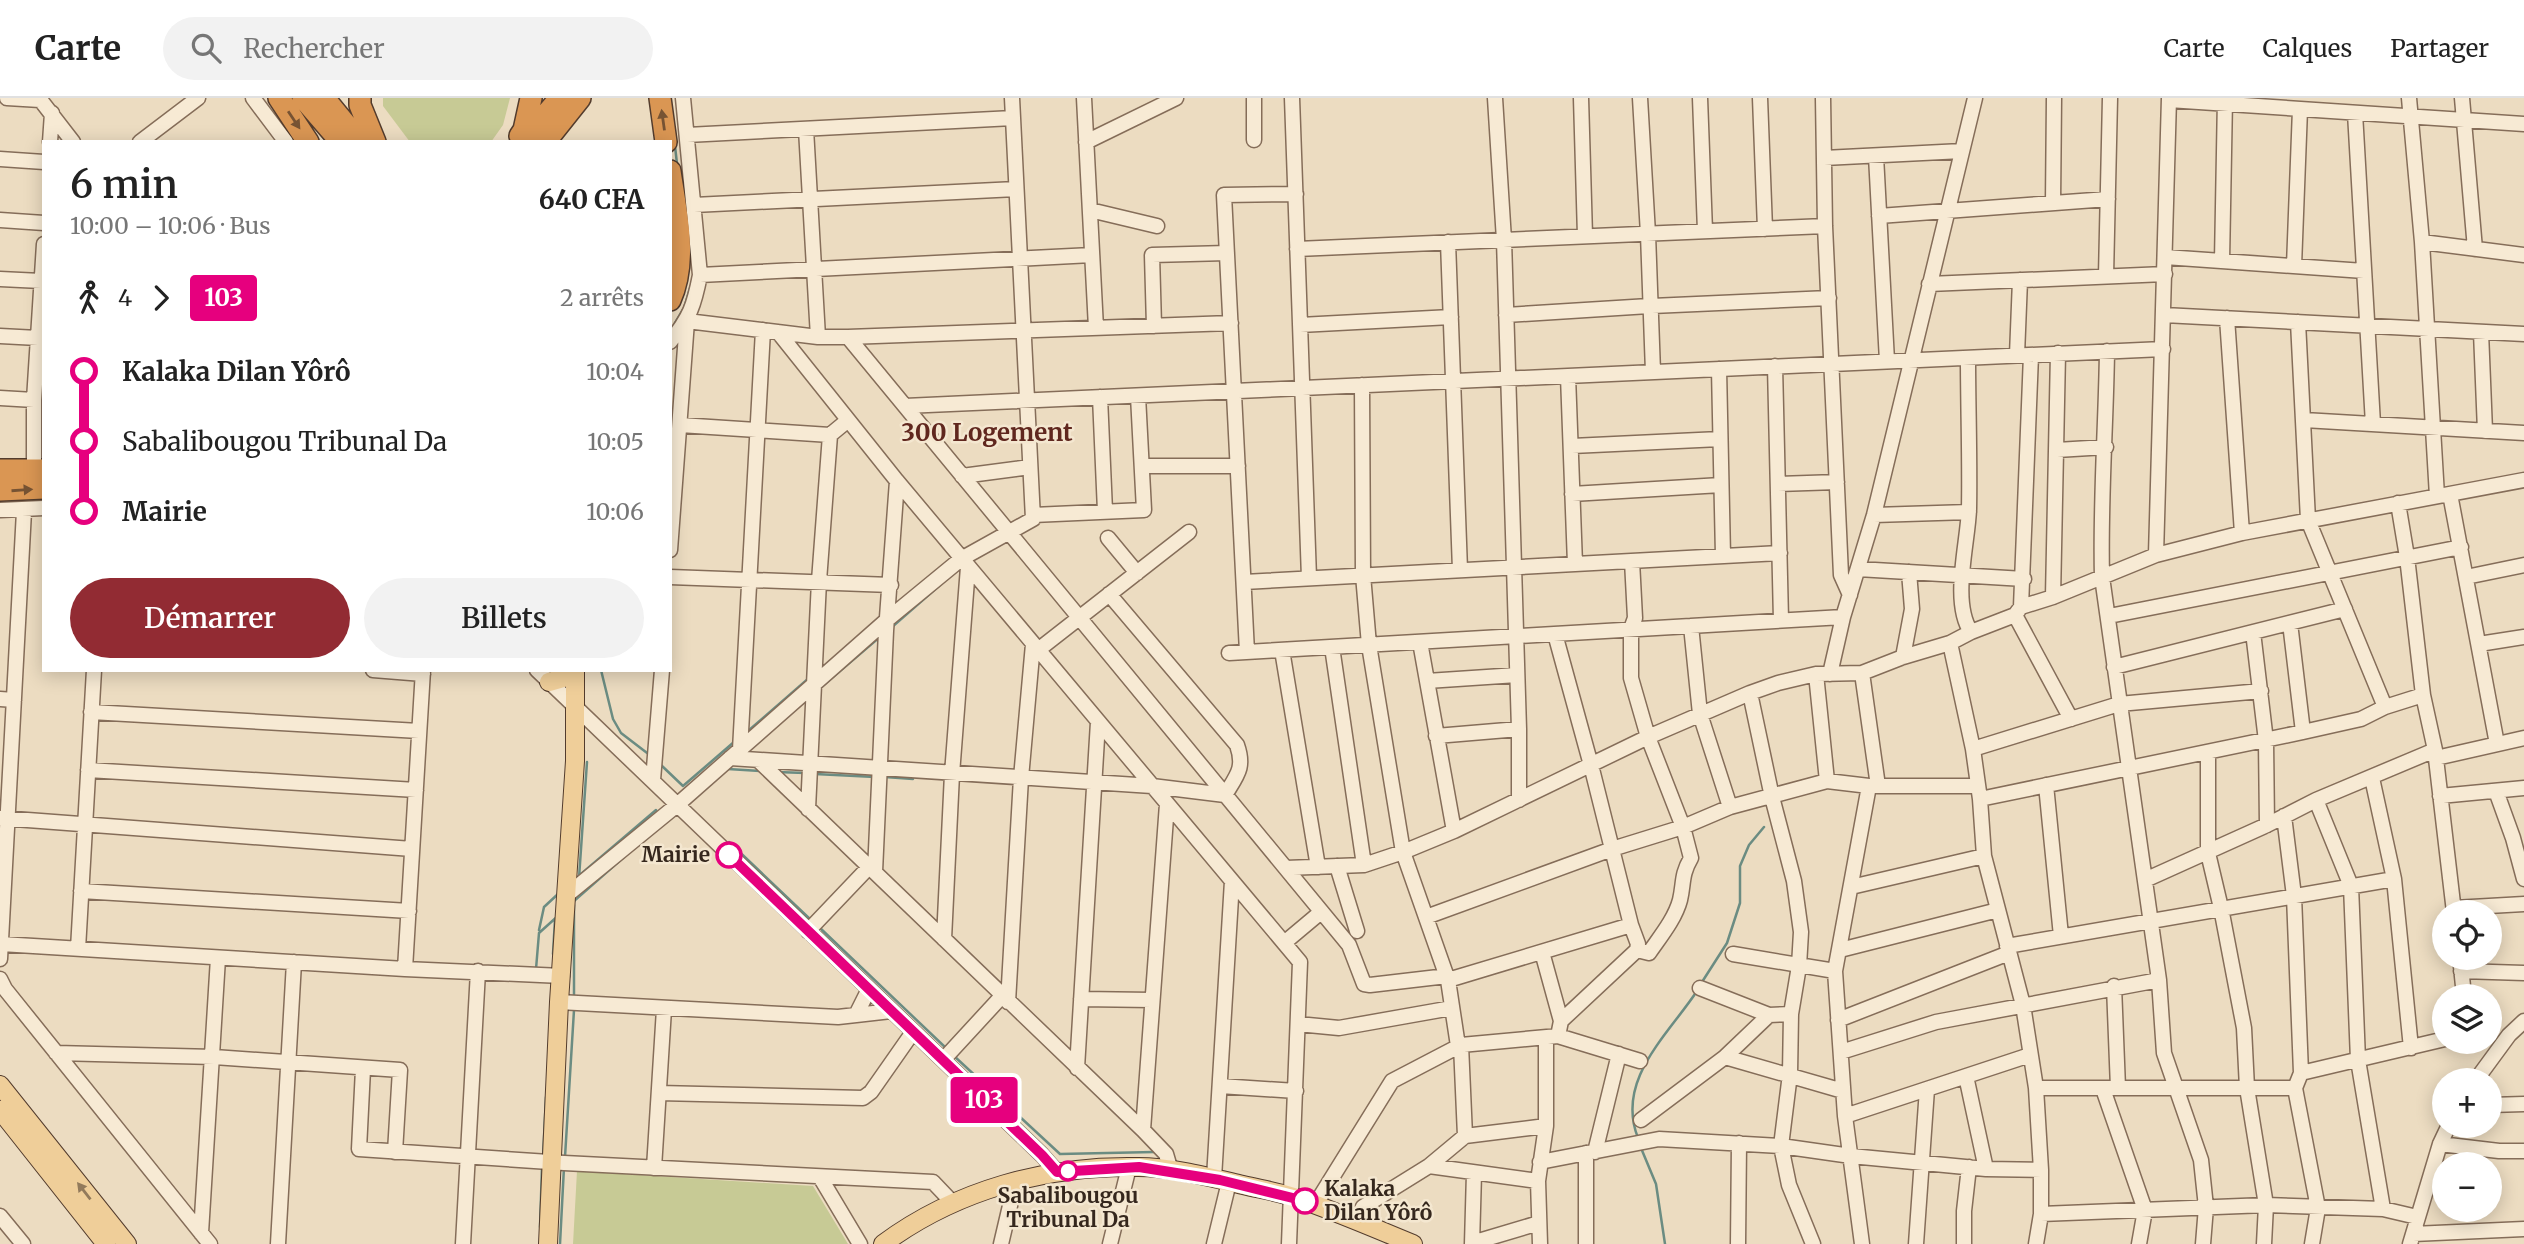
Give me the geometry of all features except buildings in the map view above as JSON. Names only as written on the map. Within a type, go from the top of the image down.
[{"type":"highway","points":[[279,98],[307,140]]},
{"type":"highway","points":[[303,98],[337,138]]},
{"type":"highway","points":[[360,98],[374,140]]},
{"type":"highway","points":[[518,140],[524,130],[531,98]]},
{"type":"highway","points":[[525,140],[560,98]]},
{"type":"highway","points":[[547,140],[580,98]]},
{"type":"highway","points":[[660,98],[666,140]]},
{"type":"highway","points":[[332,102],[337,138]]},
{"type":"highway","points":[[332,102],[359,140]]},
{"type":"highway","points":[[672,188],[680,258],[672,294]]},
{"type":"highway","points":[[0,470],[40,476]]},
{"type":"highway","points":[[0,491],[40,476]]},
{"type":"main road","points":[[543,676],[563,678],[570,672]]},
{"type":"main road","points":[[573,672],[578,713]]},
{"type":"main road","points":[[548,1244],[559,1002],[578,713],[585,672]]},
{"type":"main road","points":[[0,1085],[127,1244]]},
{"type":"main road","points":[[2,1115],[106,1244]]},
{"type":"main road","points":[[883,1244],[906,1227],[953,1203],[1016,1180],[1057,1172],[1129,1167],[1222,1180],[1292,1197],[1413,1244]]},
{"type":"street","points":[[7,98],[40,99],[72,140]]},
{"type":"street","points":[[144,140],[198,98]]},
{"type":"street","points":[[253,98],[284,140]]},
{"type":"street","points":[[672,510],[676,430],[687,321],[700,275],[683,98]]},
{"type":"street","points":[[567,895],[677,805],[888,619],[964,563],[1033,519],[1012,98]]},
{"type":"street","points":[[1084,98],[1096,328]]},
{"type":"street","points":[[1086,142],[1156,103],[1176,98]]},
{"type":"street","points":[[1254,98],[1254,140]]},
{"type":"street","points":[[1292,98],[1309,578]]},
{"type":"street","points":[[1495,98],[1504,240],[1519,800]]},
{"type":"street","points":[[1581,98],[1585,236]]},
{"type":"street","points":[[1640,98],[1653,372]]},
{"type":"street","points":[[1700,98],[1705,231]]},
{"type":"street","points":[[1760,98],[1765,229]]},
{"type":"street","points":[[1823,98],[1825,226],[1841,575],[1850,595]]},
{"type":"street","points":[[1827,781],[1823,674],[1874,515],[1975,98]]},
{"type":"street","points":[[2053,203],[2054,98]]},
{"type":"street","points":[[2106,276],[2110,98]]},
{"type":"street","points":[[2409,98],[2434,427],[2444,495],[2461,547],[2497,744]]},
{"type":"street","points":[[2462,98],[2475,249]]},
{"type":"street","points":[[2156,555],[2169,99],[2524,124]]},
{"type":"street","points":[[2222,261],[2225,101]]},
{"type":"street","points":[[2294,266],[2300,109]]},
{"type":"street","points":[[50,140],[52,113]]},
{"type":"street","points":[[2355,113],[2373,424]]},
{"type":"street","points":[[687,135],[1013,118]]},
{"type":"street","points":[[806,128],[818,337]]},
{"type":"street","points":[[1824,158],[1962,151]]},
{"type":"street","points":[[1876,156],[1887,361]]},
{"type":"street","points":[[0,159],[42,162]]},
{"type":"street","points":[[694,205],[1017,188]]},
{"type":"street","points":[[1247,652],[1224,195],[1296,194]]},
{"type":"street","points":[[1879,216],[2108,199]]},
{"type":"street","points":[[1090,210],[1157,226]]},
{"type":"street","points":[[0,220],[42,223]]},
{"type":"street","points":[[1297,249],[1825,226]]},
{"type":"street","points":[[1448,242],[1460,570]]},
{"type":"street","points":[[2422,242],[2524,255]]},
{"type":"street","points":[[1154,326],[1152,255],[1227,253]]},
{"type":"street","points":[[700,275],[1092,254]]},
{"type":"street","points":[[2165,257],[2364,271]]},
{"type":"street","points":[[40,476],[34,400],[42,269]]},
{"type":"street","points":[[1929,284],[2165,274]]},
{"type":"street","points":[[0,279],[41,282]]},
{"type":"street","points":[[2020,280],[2024,355],[2024,579],[2018,611],[2071,719]]},
{"type":"street","points":[[1506,315],[1829,298]]},
{"type":"street","points":[[2164,314],[2524,334]]},
{"type":"street","points":[[1300,325],[1451,317]]},
{"type":"street","points":[[2227,318],[2242,533]]},
{"type":"street","points":[[687,321],[818,337],[1231,323]]},
{"type":"street","points":[[672,340],[687,321]]},
{"type":"street","points":[[2298,322],[2308,520],[2385,707]]},
{"type":"street","points":[[735,754],[749,581],[763,330]]},
{"type":"street","points":[[778,332],[964,563],[1300,962],[1289,1244]]},
{"type":"street","points":[[2481,332],[2485,431]]},
{"type":"street","points":[[0,336],[38,338]]},
{"type":"street","points":[[848,337],[1349,945],[1364,984],[1447,978],[1631,925]]},
{"type":"street","points":[[905,406],[2163,349]]},
{"type":"street","points":[[2107,351],[2106,447],[2101,515],[2102,577],[2146,880],[2159,980],[2164,1053],[2201,1160],[2206,1207],[2203,1244]]},
{"type":"street","points":[[2053,597],[2058,353]]},
{"type":"street","points":[[1968,358],[1969,512],[1961,574],[1966,624],[1971,632]]},
{"type":"street","points":[[1775,366],[1781,620]]},
{"type":"street","points":[[1718,369],[1723,556]]},
{"type":"street","points":[[1569,376],[1576,564]]},
{"type":"street","points":[[1362,385],[1363,575],[1369,645],[1403,852],[1447,978],[1460,1045],[1465,1136]]},
{"type":"street","points":[[1032,515],[1144,510],[1138,396]]},
{"type":"street","points":[[1100,397],[1105,511]]},
{"type":"street","points":[[0,398],[34,400]]},
{"type":"street","points":[[2304,420],[2524,433]]},
{"type":"street","points":[[676,430],[758,430],[830,435],[847,421]]},
{"type":"street","points":[[808,809],[819,581],[830,435]]},
{"type":"street","points":[[1572,446],[1720,439]]},
{"type":"street","points":[[2057,450],[2106,447]]},
{"type":"street","points":[[1142,466],[1238,466]]},
{"type":"street","points":[[962,476],[1030,467]]},
{"type":"street","points":[[1286,869],[1364,865],[1403,852],[1454,831],[1648,737],[1750,693],[1778,682],[1823,674],[1862,673],[1950,643],[2018,611],[2156,555],[2242,533],[2524,480]]},
{"type":"street","points":[[808,931],[872,870],[881,769],[897,481]]},
{"type":"street","points":[[1778,484],[1837,482]]},
{"type":"street","points":[[1572,494],[1721,485]]},
{"type":"street","points":[[2398,503],[2423,695],[2441,796],[2453,900]]},
{"type":"street","points":[[0,510],[42,508]]},
{"type":"street","points":[[0,959],[7,699],[24,510]]},
{"type":"street","points":[[1874,515],[1969,512]]},
{"type":"street","points":[[1035,647],[1079,618],[1189,532]]},
{"type":"street","points":[[1108,538],[1137,573]]},
{"type":"street","points":[[2109,616],[2461,547]]},
{"type":"street","points":[[1244,582],[1780,553]]},
{"type":"street","points":[[1632,561],[1635,618],[1631,629],[1631,678],[1648,737],[1683,827],[1691,858],[1684,869],[1681,898],[1672,918],[1649,953],[1637,950]]},
{"type":"street","points":[[944,939],[964,563]]},
{"type":"street","points":[[2466,577],[2524,565]]},
{"type":"street","points":[[1858,569],[2024,579]]},
{"type":"street","points":[[1903,657],[1912,609],[1909,572]]},
{"type":"street","points":[[672,576],[891,585]]},
{"type":"street","points":[[1109,594],[1237,745],[1241,756],[1241,770],[1225,795]]},
{"type":"street","points":[[2114,667],[2344,609]]},
{"type":"street","points":[[1229,653],[1843,617]]},
{"type":"street","points":[[2290,623],[2304,732]]},
{"type":"street","points":[[1691,626],[1700,714],[1730,807]]},
{"type":"street","points":[[2253,632],[2266,741],[2267,825]]},
{"type":"street","points":[[1555,634],[1638,944],[1637,950],[1555,1032]]},
{"type":"street","points":[[2479,644],[2524,637]]},
{"type":"street","points":[[1420,642],[1454,831]]},
{"type":"street","points":[[1950,643],[1973,749],[1984,856],[2023,1005],[2036,1088],[2041,1170],[2041,1214],[2036,1244]]},
{"type":"street","points":[[943,1060],[1005,999],[1021,778],[1035,647]]},
{"type":"street","points":[[1332,647],[1364,865]]},
{"type":"street","points":[[1282,650],[1318,867]]},
{"type":"street","points":[[78,949],[94,672]]},
{"type":"street","points":[[405,969],[423,672]]},
{"type":"street","points":[[653,780],[662,672]]},
{"type":"street","points":[[1862,673],[1873,786],[1835,971],[1845,1116],[1862,1244]]},
{"type":"street","points":[[1427,681],[1517,675]]},
{"type":"street","points":[[543,676],[578,713],[653,780],[1057,1172]]},
{"type":"street","points":[[1973,749],[2119,704],[2261,691]]},
{"type":"street","points":[[1750,693],[1772,797],[1794,881],[1801,932],[1800,966],[1791,1014],[1790,1074],[1781,1146],[1789,1185],[1813,1244]]},
{"type":"street","points":[[1426,917],[1612,849],[1683,827],[1730,807],[1827,781],[1979,792],[2046,785],[2361,719],[2385,707],[2423,695]]},
{"type":"street","points":[[91,712],[419,731]]},
{"type":"street","points":[[1077,1068],[1098,722]]},
{"type":"street","points":[[1436,736],[1519,729]]},
{"type":"street","points":[[2146,880],[2316,800],[2435,754],[2524,738]]},
{"type":"street","points":[[2208,753],[2208,853],[2244,1028],[2248,1088],[2266,1205],[2263,1244]]},
{"type":"street","points":[[735,754],[758,760],[1152,786],[1225,795]]},
{"type":"street","points":[[758,760],[1143,1130],[1166,1154],[1171,1171]]},
{"type":"street","points":[[88,770],[416,790]]},
{"type":"street","points":[[2372,778],[2394,879],[2411,1048]]},
{"type":"street","points":[[2046,785],[2061,936]]},
{"type":"street","points":[[2441,796],[2524,788]]},
{"type":"street","points":[[2496,791],[2524,879]]},
{"type":"street","points":[[2316,800],[2351,886],[2358,1060],[2383,1209]]},
{"type":"street","points":[[1143,1130],[1167,804]]},
{"type":"street","points":[[2284,816],[2294,896],[2301,1073],[2295,1088],[2318,1208],[2312,1244]]},
{"type":"street","points":[[4,818],[412,849]]},
{"type":"street","points":[[1851,887],[1984,856]]},
{"type":"street","points":[[1337,866],[1357,931]]},
{"type":"street","points":[[1838,1020],[2008,949],[2061,936],[2394,879]]},
{"type":"street","points":[[1224,1244],[1220,1086],[1232,881]]},
{"type":"street","points":[[81,891],[409,911]]},
{"type":"street","points":[[2502,906],[2524,904]]},
{"type":"street","points":[[1840,950],[1998,910]]},
{"type":"street","points":[[1284,943],[1321,912]]},
{"type":"street","points":[[1,938],[78,949],[562,976]]},
{"type":"street","points":[[1540,1244],[1538,1181],[1555,1032],[1542,952]]},
{"type":"street","points":[[1733,954],[1835,971]]},
{"type":"street","points":[[203,1240],[218,958]]},
{"type":"street","points":[[278,1244],[294,962]]},
{"type":"street","points":[[2502,970],[2524,973]]},
{"type":"street","points":[[463,1244],[478,971]]},
{"type":"street","points":[[0,979],[5,989],[203,1240]]},
{"type":"street","points":[[1841,1052],[1936,1022],[2114,986],[2159,980]]},
{"type":"street","points":[[2114,986],[2110,1088],[2145,1210],[2139,1244]]},
{"type":"street","points":[[1700,988],[1769,1015],[1791,1014]]},
{"type":"street","points":[[856,1015],[869,989]]},
{"type":"street","points":[[1081,999],[1152,1000]]},
{"type":"street","points":[[559,1002],[838,1017],[891,1011]]},
{"type":"street","points":[[1298,1024],[1339,1028],[1452,1008]]},
{"type":"street","points":[[654,1168],[664,1009]]},
{"type":"street","points":[[1642,1120],[1725,1057],[1769,1015]]},
{"type":"street","points":[[2485,1068],[2509,1035],[2524,1021]]},
{"type":"street","points":[[659,1093],[863,1098],[871,1092],[914,1032]]},
{"type":"street","points":[[1315,1205],[1392,1081],[1460,1045],[1555,1032],[1640,1061]]},
{"type":"street","points":[[2502,1035],[2509,1035]]},
{"type":"street","points":[[2301,1073],[2432,1042]]},
{"type":"street","points":[[56,1053],[214,1057],[400,1070],[396,1152]]},
{"type":"street","points":[[1586,1244],[1590,1153],[1619,1054]]},
{"type":"street","points":[[1845,1116],[2030,1055]]},
{"type":"street","points":[[1725,1057],[1843,1091]]},
{"type":"street","points":[[363,1069],[359,1149],[552,1163],[933,1182],[953,1203]]},
{"type":"street","points":[[1966,1076],[1986,1169]]},
{"type":"street","points":[[1220,1086],[1296,1091]]},
{"type":"street","points":[[2036,1088],[2295,1088]]},
{"type":"street","points":[[1916,1244],[1927,1089]]},
{"type":"street","points":[[2502,1105],[2524,1104]]},
{"type":"street","points":[[1356,1222],[1363,1207],[1429,1166],[1465,1136],[1546,1126]]},
{"type":"street","points":[[2443,1138],[2412,1239],[2524,1229]]},
{"type":"street","points":[[1540,1162],[1660,1139],[1781,1146],[1850,1156],[1986,1169],[2041,1170]]},
{"type":"street","points":[[1738,1244],[1739,1143]]},
{"type":"street","points":[[2440,1144],[2498,1151],[2524,1151]]},
{"type":"street","points":[[1429,1166],[1538,1181]]},
{"type":"street","points":[[1110,1244],[1129,1167]]},
{"type":"street","points":[[1964,1244],[1964,1211],[1969,1167]]},
{"type":"street","points":[[1474,1172],[1472,1243],[1539,1223]]},
{"type":"street","points":[[820,1177],[860,1244]]},
{"type":"street","points":[[1001,1244],[1016,1180]]},
{"type":"street","points":[[1214,1244],[1224,1204]]},
{"type":"street","points":[[2041,1214],[2266,1205],[2383,1209],[2417,1217]]},
{"type":"street","points":[[0,1216],[23,1244]]},
{"type":"green space","points":[[383,98],[510,98],[503,125],[492,140],[408,140],[383,106]]},
{"type":"green space","points":[[577,1171],[813,1186],[848,1244],[573,1244]]},
{"type":"waterway","points":[[675,146],[677,164]]},
{"type":"waterway","points":[[675,323],[684,308],[690,288]]},
{"type":"waterway","points":[[892,627],[940,585]]},
{"type":"waterway","points":[[820,688],[881,636]]},
{"type":"waterway","points":[[601,672],[613,719],[621,733],[651,756]]},
{"type":"waterway","points":[[748,731],[809,678]]},
{"type":"waterway","points":[[661,765],[683,786],[734,742]]},
{"type":"waterway","points":[[579,878],[587,762]]},
{"type":"waterway","points":[[728,769],[760,771]]},
{"type":"waterway","points":[[777,772],[805,773]]},
{"type":"waterway","points":[[815,774],[875,777]]},
{"type":"waterway","points":[[885,777],[913,779]]},
{"type":"waterway","points":[[581,874],[656,810]]},
{"type":"waterway","points":[[1702,982],[1727,943],[1740,903],[1740,866],[1749,845],[1764,827]]},
{"type":"waterway","points":[[729,842],[812,921]]},
{"type":"waterway","points":[[574,901],[624,857]]},
{"type":"waterway","points":[[539,930],[544,907],[558,894]]},
{"type":"waterway","points":[[574,905],[574,999]]},
{"type":"waterway","points":[[536,969],[539,933],[559,915]]},
{"type":"waterway","points":[[553,954],[555,919]]},
{"type":"waterway","points":[[820,928],[947,1049]]},
{"type":"waterway","points":[[1638,1138],[1633,1117],[1633,1097],[1639,1078],[1648,1059],[1697,991]]},
{"type":"waterway","points":[[565,1157],[574,1010]]},
{"type":"waterway","points":[[954,1056],[1060,1154],[1154,1152]]},
{"type":"waterway","points":[[543,1157],[546,1097]]},
{"type":"waterway","points":[[1641,1148],[1656,1184],[1665,1244]]},
{"type":"waterway","points":[[540,1227],[542,1167]]},
{"type":"waterway","points":[[560,1244],[564,1167]]},
{"type":"bus line","name":"103","points":[[729,855],[1057,1172],[1139,1167],[1220,1180],[1305,1201]]},
{"type":"place","name":"Mairie","points":[[729,855]]},
{"type":"place","name":"Sabalibougou Tribunal Da","points":[[1068,1171]]},
{"type":"place","name":"Kalaka Dilan Yôrô","points":[[1305,1201]]},
{"type":"district","name":"300 Logement","points":[[987,433]]}]
